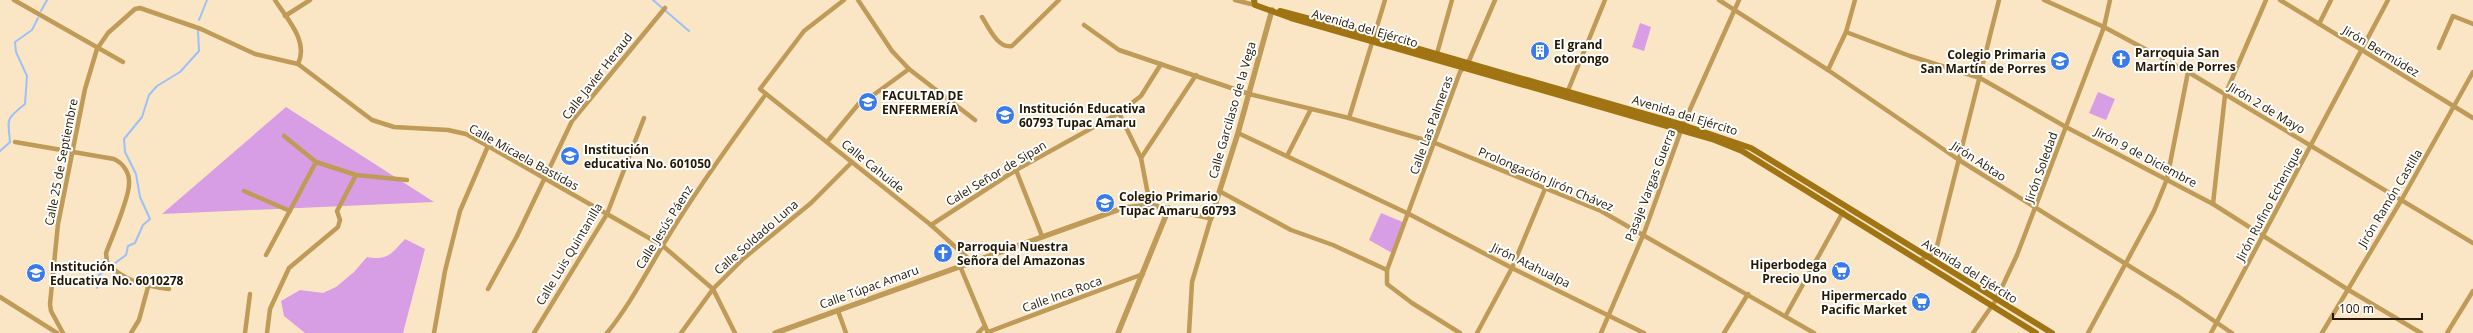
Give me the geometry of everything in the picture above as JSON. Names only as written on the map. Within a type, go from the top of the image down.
[{"type":"main road","name":"Avenida del Ejército","points":[[1254,2],[1272,10],[1292,13],[1751,148],[1858,218],[1994,302],[2052,333]]},
{"type":"main road","name":"Avenida del Ejército","points":[[1683,128],[1754,157],[1843,212],[1858,218]]},
{"type":"main road","name":"Avenida del Ejército","points":[[1994,302],[2036,333]]},
{"type":"street","points":[[14,0],[122,62]]},
{"type":"street","points":[[275,0],[301,43],[302,52],[298,64]]},
{"type":"street","points":[[285,16],[310,0]]},
{"type":"street","name":"Calle Cahuide","points":[[844,0],[804,31],[760,89],[931,225],[971,261]]},
{"type":"street","points":[[858,0],[892,51],[909,69],[975,120]]},
{"type":"street","points":[[982,17],[1001,45],[1007,47],[1012,46],[1060,0]]},
{"type":"street","points":[[1235,0],[1254,2]]},
{"type":"street","points":[[1349,118],[1385,0]]},
{"type":"street","points":[[1436,56],[1452,0]]},
{"type":"street","name":"Calle Las Palmeras","points":[[1387,270],[1435,142],[1466,65],[1495,0]]},
{"type":"street","points":[[1567,94],[1605,0]]},
{"type":"street","name":"Jirón Abtao","points":[[1718,0],[1736,9],[1828,70],[1959,160],[2232,333]]},
{"type":"street","name":"Pasaje Vargas Guerra","points":[[1600,333],[1644,234],[1683,128],[1739,0]]},
{"type":"street","points":[[1828,70],[1846,32],[1855,0]]},
{"type":"street","points":[[1924,258],[1937,246],[1999,0]]},
{"type":"street","name":"Jirón 2 de Mayo","points":[[2044,0],[2104,27],[2188,72],[2473,243]]},
{"type":"street","name":"Jirón Soledad","points":[[1973,333],[1994,302],[2018,256],[2104,27],[2110,0]]},
{"type":"street","points":[[2213,204],[2226,95],[2266,0]]},
{"type":"street","name":"Jirón Bermúdez","points":[[2280,0],[2361,51],[2473,118]]},
{"type":"street","points":[[2318,24],[2331,0]]},
{"type":"street","name":"Jirón Rufino Echenique","points":[[2212,333],[2388,0]]},
{"type":"street","name":"Calle Javier Heraud","points":[[488,289],[544,180],[572,121],[664,8]]},
{"type":"street","name":"Calle 25 de Septiembre","points":[[63,333],[51,311],[50,304],[58,224],[85,90],[97,48],[108,33],[135,9]]},
{"type":"street","name":"Calle Micaela Bastidas","points":[[135,9],[146,9],[200,29],[255,54],[298,64],[372,120],[394,127],[448,130],[466,134],[544,180],[663,246],[713,289],[735,333]]},
{"type":"street","name":"Calle Garcilaso de la Vega","points":[[1190,333],[1192,282],[1211,218],[1221,192],[1272,10]]},
{"type":"street","points":[[2439,48],[2453,16],[2473,24]]},
{"type":"street","name":"Prolongación Jirón Chávez","points":[[1084,25],[1119,50],[1249,94],[1349,118],[1435,142],[1601,211],[1786,315],[1814,333]]},
{"type":"street","name":"Jirón 9 de Diciembre","points":[[1846,32],[1910,56],[1980,78],[2066,127],[2213,204],[2347,289],[2420,333]]},
{"type":"street","name":"Calel Señor de Sipan","points":[[931,225],[1016,170],[1119,113],[1141,96],[1161,64]]},
{"type":"street","points":[[827,142],[861,101],[872,96],[909,69]]},
{"type":"street","points":[[2088,333],[2154,211],[2167,179],[2188,72]]},
{"type":"street","name":"Jirón Ramón Castilla","points":[[2322,333],[2347,289],[2402,200],[2455,108],[2473,72]]},
{"type":"street","points":[[1141,158],[1196,75]]},
{"type":"street","name":"Calle Jesús Páenz","points":[[607,333],[653,265],[663,246],[724,152],[766,94]]},
{"type":"street","points":[[1287,156],[1311,109]]},
{"type":"street","points":[[1119,113],[1141,158],[1150,205]]},
{"type":"street","name":"Calle Luis Quintanilla","points":[[534,333],[607,214],[644,118]]},
{"type":"street","name":"Jirón Atahualpa","points":[[1238,133],[1409,214],[1512,268],[1644,333]]},
{"type":"street","points":[[284,136],[316,162],[356,175],[407,180]]},
{"type":"street","points":[[15,142],[114,158],[122,162],[127,170],[129,185],[106,253],[111,267],[148,287],[169,289]]},
{"type":"street","points":[[434,333],[445,271],[460,211],[488,146]]},
{"type":"street","points":[[266,255],[316,162]]},
{"type":"street","name":"Calle Soldado Luna","points":[[681,333],[713,289],[779,227],[811,203],[852,162]]},
{"type":"street","points":[[1016,170],[1042,236]]},
{"type":"street","points":[[267,333],[270,309],[288,268],[338,227],[340,220],[337,210],[356,175]]},
{"type":"street","points":[[1477,333],[1512,268],[1545,189]]},
{"type":"street","points":[[244,190],[290,211]]},
{"type":"street","points":[[1221,192],[1291,230],[1387,270],[1387,284],[1412,303],[1460,333]]},
{"type":"street","name":"Calle Túpac Amaru","points":[[775,333],[971,261],[1123,208],[1150,205],[1211,218]]},
{"type":"street","points":[[1118,333],[1144,274],[1169,208]]},
{"type":"street","points":[[1786,315],[1843,212]]},
{"type":"street","points":[[960,266],[988,332]]},
{"type":"street","name":"Calle Inca Roca","points":[[988,332],[1144,274]]},
{"type":"street","points":[[131,333],[139,320],[148,287]]},
{"type":"street","points":[[2447,333],[2473,290]]},
{"type":"street","points":[[245,333],[250,294]]},
{"type":"street","points":[[1724,333],[1748,294]]},
{"type":"street","points":[[0,297],[57,333]]},
{"type":"street","points":[[838,310],[846,333]]},
{"type":"street","points":[[978,333],[985,326]]},
{"type":"shaded area","points":[[1640,23],[1651,27],[1644,51],[1632,47]]},
{"type":"shaded area","points":[[2098,92],[2115,99],[2106,120],[2089,113]]},
{"type":"shaded area","points":[[286,107],[434,202],[162,214]]},
{"type":"shaded area","points":[[1381,213],[1405,223],[1392,253],[1369,240]]},
{"type":"shaded area","points":[[405,239],[425,249],[403,333],[305,333],[284,316],[281,301],[300,290],[323,293],[336,287],[354,272],[367,257],[385,257],[393,252]]},
{"type":"waterway","points":[[41,11],[47,0]]},
{"type":"waterway","points":[[199,20],[207,0]]},
{"type":"waterway","points":[[653,0],[689,31]]},
{"type":"waterway","points":[[0,151],[10,142],[9,120],[14,113],[25,104],[27,76],[16,52],[15,42],[32,30],[38,18]]},
{"type":"waterway","points":[[97,288],[99,275],[126,255],[128,246],[135,243],[143,225],[150,219],[140,197],[136,174],[125,152],[124,139],[142,117],[149,95],[157,86],[180,72],[199,51],[198,31]]},
{"type":"place","name":"El grand otorongo","points":[[1540,51]]},
{"type":"place","name":"Parroquia San Martín de Porres","points":[[2121,59]]},
{"type":"place","name":"Colegio Primaria San Martín de Porres","points":[[2060,61]]},
{"type":"place","name":"FACULTAD DE ENFERMERÍA","points":[[868,102]]},
{"type":"place","name":"Institución Educativa 60793 Tupac Amaru","points":[[1005,115]]},
{"type":"place","name":"Institución educativa No. 601050","points":[[570,156]]},
{"type":"place","name":"Colegio Primario Tupac Amaru 60793","points":[[1105,203]]},
{"type":"place","name":"Parroquia Nuestra Señora del Amazonas","points":[[943,253]]},
{"type":"place","name":"Hiperbodega Precio Uno","points":[[1841,271]]},
{"type":"place","name":"Institución Educativa No. 6010278","points":[[36,273]]},
{"type":"place","name":"Hipermercado Pacific Market","points":[[1921,302]]}]
